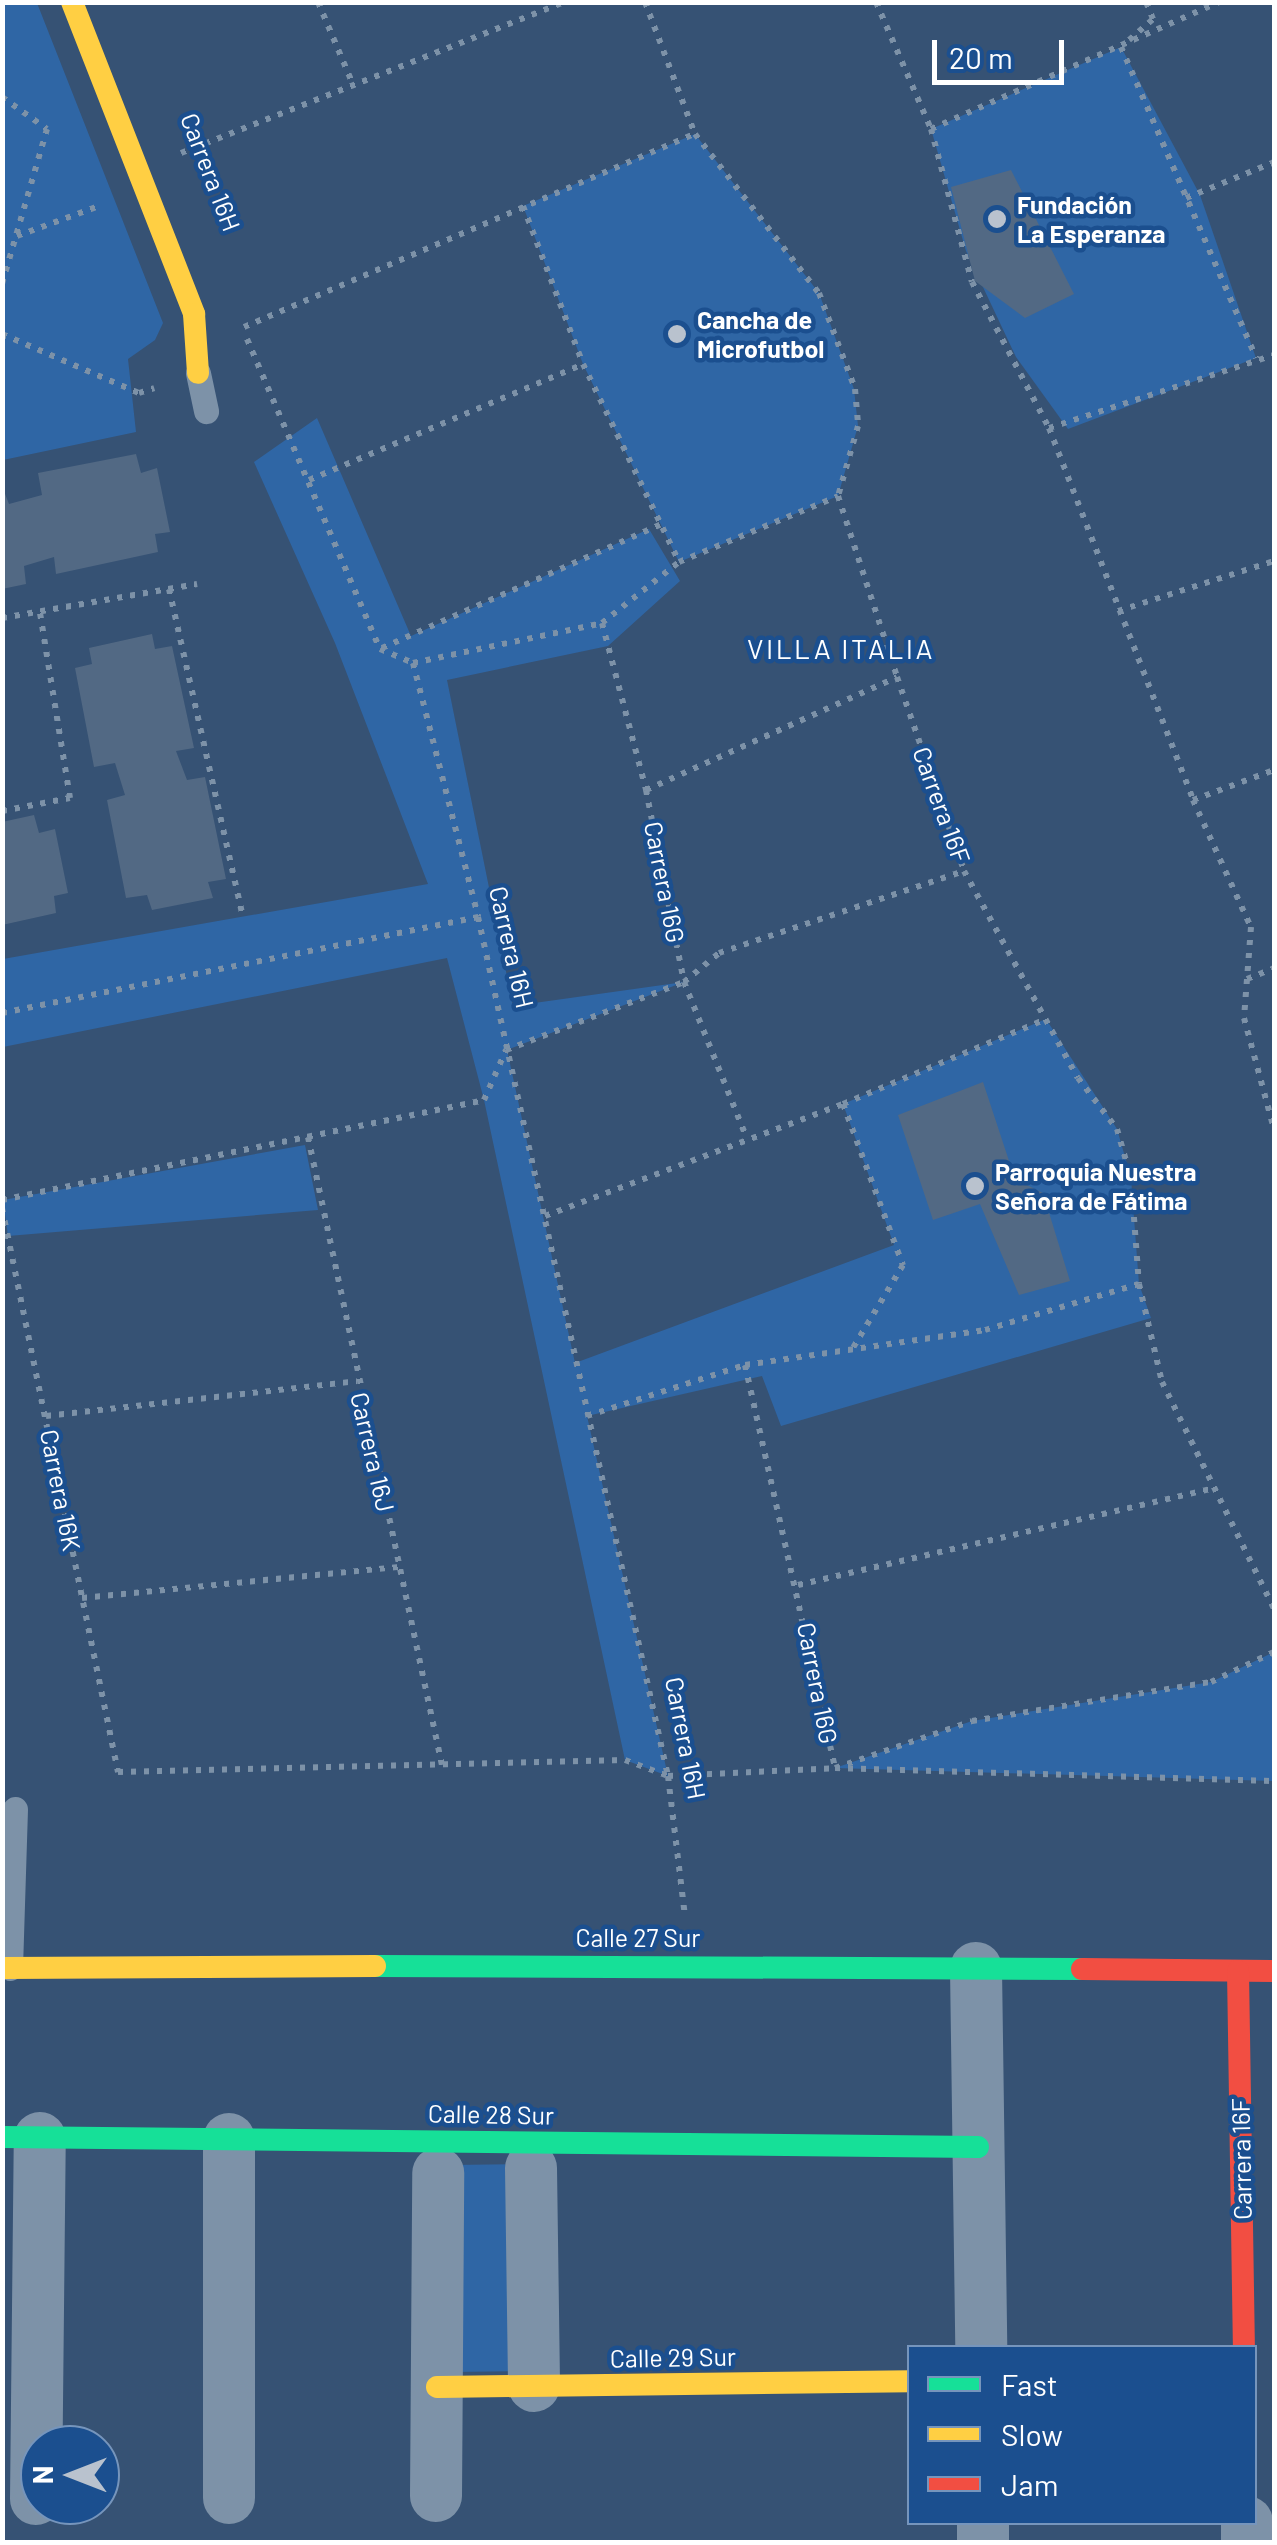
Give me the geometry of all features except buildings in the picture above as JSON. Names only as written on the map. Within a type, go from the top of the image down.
[{"type":"street","points":[[72,2],[194,314],[198,373]]},
{"type":"street","name":"Calle 27 Sur","points":[[6,1968],[690,1964],[1274,1971]]},
{"type":"street","points":[[976,1968],[981,2345]]},
{"type":"street","name":"Carrera 16F","points":[[1238,1971],[1244,2345]]},
{"type":"street","points":[[21,2137],[33,2425]]},
{"type":"street","name":"Calle 28 Sur","points":[[21,2137],[978,2147]]},
{"type":"street","points":[[230,2139],[230,2498]]},
{"type":"street","points":[[531,2168],[534,2386]]},
{"type":"street","points":[[436,2496],[438,2173]]},
{"type":"street","name":"Calle 29 Sur","points":[[437,2387],[907,2381]]},
{"type":"lane","points":[[198,373],[206,411]]},
{"type":"lane","points":[[6,1968],[16,1809]]},
{"type":"path","points":[[318,2],[352,82]]},
{"type":"path","points":[[175,155],[352,82],[564,2]]},
{"type":"path","points":[[236,310],[380,649],[412,663],[602,623],[679,562],[838,496],[858,426],[854,389],[819,292],[696,134],[645,2]]},
{"type":"path","points":[[876,2],[931,128],[972,282],[1050,428],[1193,800],[1251,927],[1244,1018],[1274,1129]]},
{"type":"path","points":[[1120,47],[1153,19],[1146,2]]},
{"type":"path","points":[[931,128],[1220,2]]},
{"type":"path","points":[[1120,47],[1256,358]]},
{"type":"path","points":[[2,96],[47,128],[2,284]]},
{"type":"path","points":[[242,327],[696,134]]},
{"type":"path","name":"Carrera 16H","points":[[168,138],[182,172]]},
{"type":"path","points":[[1186,198],[1274,162]]},
{"type":"path","points":[[16,237],[106,204]]},
{"type":"path","points":[[523,206],[583,364],[679,562]]},
{"type":"path","points":[[2,334],[138,393],[198,373]]},
{"type":"path","points":[[1050,428],[1274,354]]},
{"type":"path","points":[[309,480],[583,364]]},
{"type":"path","name":"Carrera 16F","points":[[838,496],[964,870],[1046,1019],[1117,1129],[1131,1178],[1139,1284],[1162,1382],[1211,1489],[1274,1609]]},
{"type":"path","points":[[380,649],[660,525]]},
{"type":"path","points":[[1118,611],[1274,561]]},
{"type":"path","points":[[2,618],[197,584]]},
{"type":"path","points":[[169,589],[242,917]]},
{"type":"path","points":[[2,811],[70,798],[40,612]]},
{"type":"path","name":"Carrera 16G","points":[[602,623],[646,790],[684,982],[746,1136]]},
{"type":"path","name":"Carrera 16H","points":[[412,663],[478,917],[668,1776],[690,1964]]},
{"type":"path","points":[[646,790],[897,677]]},
{"type":"path","points":[[1193,800],[1274,770]]},
{"type":"path","points":[[2,1200],[484,1100],[506,1050],[684,982],[719,953],[964,870]]},
{"type":"path","points":[[2,1013],[478,917]]},
{"type":"path","points":[[1246,980],[1274,968]]},
{"type":"path","points":[[544,1216],[746,1136],[843,1104],[1046,1019]]},
{"type":"path","points":[[843,1104],[903,1265],[852,1349]]},
{"type":"path","name":"Carrera 16J","points":[[308,1138],[442,1766]]},
{"type":"path","name":"Carrera 16K","points":[[2,1208],[118,1772],[442,1766]]},
{"type":"path","points":[[587,1416],[745,1366],[985,1330],[1139,1284]]},
{"type":"path","name":"Carrera 16G","points":[[745,1366],[798,1585],[835,1768]]},
{"type":"path","points":[[46,1416],[357,1381]]},
{"type":"path","points":[[798,1585],[1211,1489]]},
{"type":"path","points":[[82,1598],[399,1567]]},
{"type":"path","points":[[835,1768],[972,1721],[1211,1682],[1274,1652]]},
{"type":"path","points":[[442,1766],[625,1760],[668,1776],[835,1768],[1274,1782]]},
{"type":"shaded area","points":[[2,3],[37,3],[163,323],[155,340],[128,359],[136,432],[3,460]]},
{"type":"shaded area","points":[[1121,47],[1200,195],[1256,358],[1068,429],[1016,357],[966,251],[931,129]]},
{"type":"shaded area","points":[[695,134],[819,293],[854,389],[858,426],[838,496],[679,562],[583,364],[523,206]]},
{"type":"shaded area","points":[[317,418],[411,636],[649,529],[680,581],[608,646],[447,680],[513,1006],[684,982],[507,1050],[575,1363],[894,1245],[843,1104],[1046,1019],[1117,1129],[1131,1178],[1139,1284],[1151,1318],[781,1426],[762,1376],[587,1416],[668,1776],[625,1760],[484,1100],[447,958],[3,1047],[3,959],[428,884],[335,643],[254,462]]},
{"type":"shaded area","points":[[305,1145],[318,1210],[8,1236],[3,1200]]},
{"type":"shaded area","points":[[1274,1652],[1274,1781],[835,1768],[972,1721],[1211,1682]]},
{"type":"shaded area","points":[[522,2164],[524,2371],[451,2372],[449,2165]]},
{"type":"traffic: fast","points":[[375,1966],[1082,1969]]},
{"type":"traffic: fast","points":[[2,2137],[978,2147]]},
{"type":"traffic: slow","points":[[72,2],[194,314],[198,373]]},
{"type":"traffic: slow","points":[[2,1968],[375,1966]]},
{"type":"traffic: slow","points":[[437,2387],[907,2381]]},
{"type":"traffic: jam","points":[[1082,1969],[1274,1971]]},
{"type":"traffic: jam","points":[[1238,1971],[1244,2345]]},
{"type":"place","name":"Fundación La Esperanza","points":[[997,219]]},
{"type":"place","name":"Cancha de Microfutbol","points":[[677,334]]},
{"type":"place","name":"Parroquia Nuestra Señora de Fátima","points":[[975,1186]]},
{"type":"district","name":"VILLA ITALIA","points":[[841,648]]}]
